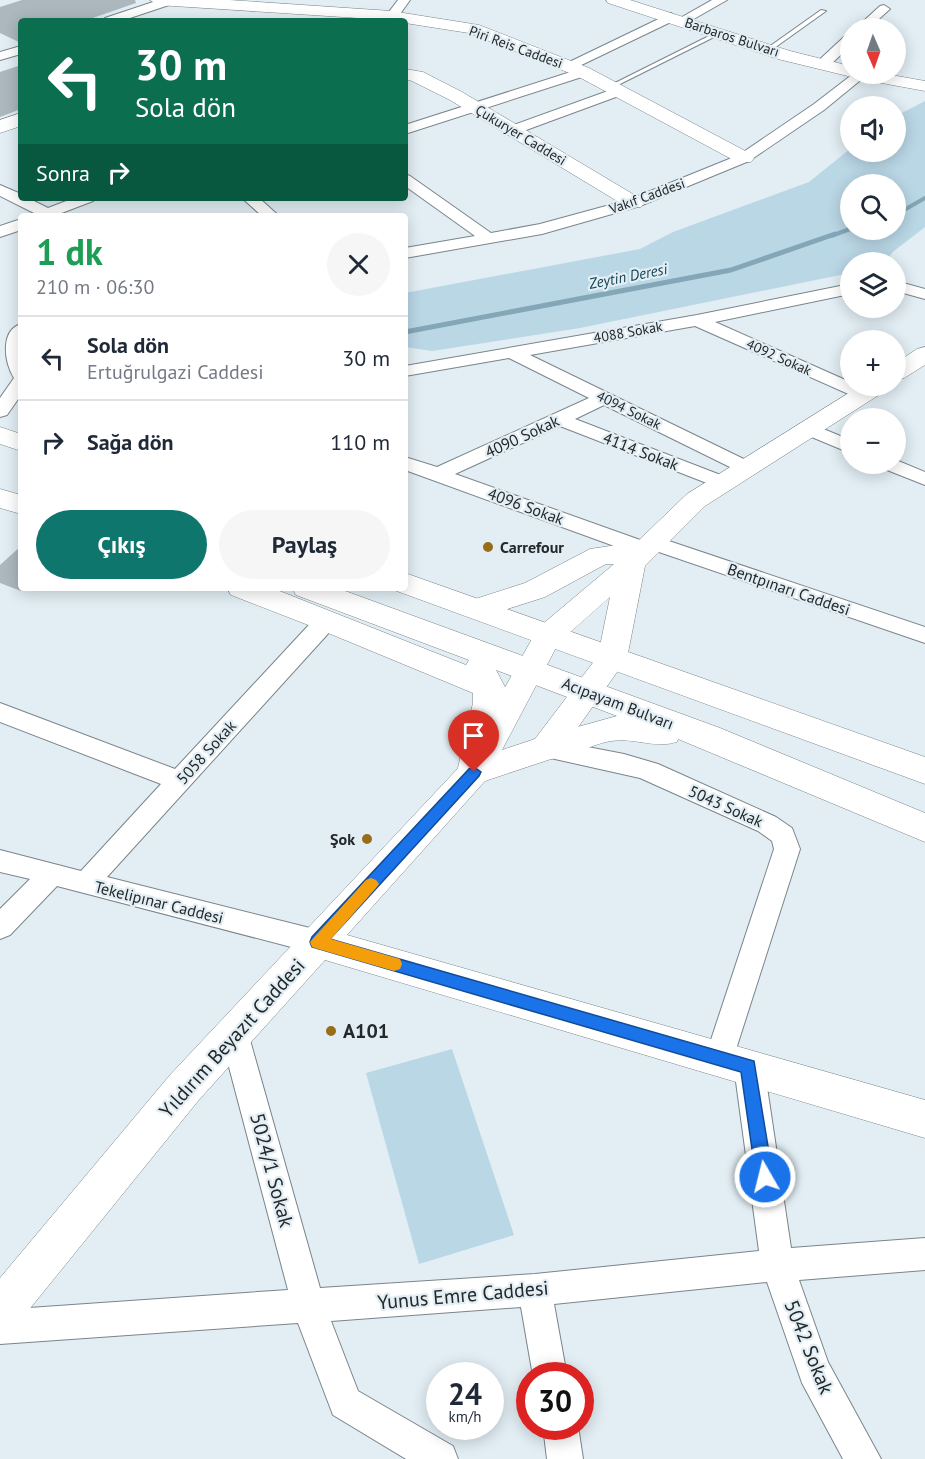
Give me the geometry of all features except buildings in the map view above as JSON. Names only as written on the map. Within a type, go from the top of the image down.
[{"type":"main road","points":[[0,435],[18,442]]},
{"type":"main road","points":[[0,475],[18,482]]},
{"type":"main road","points":[[0,498],[18,504]]},
{"type":"main road","points":[[408,584],[925,771]]},
{"type":"main road","points":[[250,591],[489,687]]},
{"type":"main road","name":"Acıpayam Bulvarı","points":[[315,591],[708,737],[925,828]]},
{"type":"main road","points":[[466,646],[489,687],[489,703],[474,772]]},
{"type":"main road","points":[[546,748],[613,728],[708,737],[925,852]]},
{"type":"street","points":[[390,18],[404,0]]},
{"type":"street","name":"Barbaros Bulvarı","points":[[614,0],[768,50],[840,68]]},
{"type":"street","points":[[408,129],[477,108],[575,69],[676,19],[721,0]]},
{"type":"street","points":[[117,18],[163,1]]},
{"type":"street","name":"Piri Reis Caddesi","points":[[163,1],[376,18]]},
{"type":"street","points":[[874,18],[884,9]]},
{"type":"street","name":"Piri Reis Caddesi","points":[[408,21],[473,29],[575,69],[744,158]]},
{"type":"street","points":[[822,64],[840,48]]},
{"type":"street","name":"Çukuryer Caddesi","points":[[408,74],[417,76],[477,108],[634,203]]},
{"type":"street","points":[[906,82],[925,86]]},
{"type":"street","name":"Vakıf Caddesi","points":[[408,252],[542,229],[634,203],[744,158],[819,107],[848,84]]},
{"type":"street","points":[[513,130],[615,89]]},
{"type":"street","points":[[0,127],[18,120]]},
{"type":"street","points":[[408,181],[488,238]]},
{"type":"street","points":[[0,190],[18,200]]},
{"type":"street","points":[[20,201],[42,213]]},
{"type":"street","points":[[51,213],[81,201]]},
{"type":"street","points":[[254,201],[268,213]]},
{"type":"street","points":[[0,232],[18,225]]},
{"type":"street","points":[[906,289],[925,294]]},
{"type":"street","name":"4088 Sokak","points":[[408,370],[697,320],[840,291]]},
{"type":"street","name":"4092 Sokak","points":[[697,320],[840,378]]},
{"type":"street","points":[[12,328],[13,347],[18,364]]},
{"type":"street","name":"4094 Sokak","points":[[512,353],[747,468]]},
{"type":"street","points":[[906,366],[925,354]]},
{"type":"street","points":[[0,411],[18,386]]},
{"type":"street","points":[[474,772],[548,635],[644,552],[696,500],[860,396]]},
{"type":"street","name":"4090 Sokak","points":[[440,474],[604,398]]},
{"type":"street","name":"4114 Sokak","points":[[558,419],[724,483]]},
{"type":"street","points":[[809,429],[840,443]]},
{"type":"street","name":"4096 Sokak","points":[[408,464],[644,552]]},
{"type":"street","points":[[906,471],[925,479]]},
{"type":"street","points":[[476,609],[535,590],[600,556],[644,552]]},
{"type":"street","points":[[474,772],[546,748],[612,658],[644,552]]},
{"type":"street","name":"Bentpınarı Caddesi","points":[[644,552],[925,635]]},
{"type":"street","name":"5058 Sokak","points":[[85,884],[327,620]]},
{"type":"street","points":[[0,712],[179,781]]},
{"type":"street","name":"5043 Sokak","points":[[546,748],[563,753],[601,758],[649,771],[767,824],[783,835],[787,849],[734,1062]]},
{"type":"street","name":"Yıldırım Beyazıt Caddesi","points":[[0,1312],[184,1088],[474,772]]},
{"type":"street","name":"Tekelipınar Caddesi","points":[[0,861],[318,942]]},
{"type":"street","points":[[0,927],[51,875]]},
{"type":"street","points":[[318,942],[925,1119]]},
{"type":"street","name":"5024/1 Sokak","points":[[234,1033],[309,1307],[345,1403],[440,1459]]},
{"type":"street","name":"5042 Sokak","points":[[734,1062],[777,1265],[814,1371],[863,1459]]},
{"type":"street","name":"Yunus Emre Caddesi","points":[[0,1327],[535,1290],[777,1265],[925,1254]]},
{"type":"street","points":[[535,1290],[548,1362]]},
{"type":"street","points":[[562,1440],[565,1459]]},
{"type":"lane","points":[[768,50],[823,11]]},
{"type":"lane","points":[[615,89],[719,33]]},
{"type":"shaded area","points":[[925,101],[925,227],[893,252],[840,252],[840,275],[580,328],[432,351],[408,347],[408,292],[640,249],[673,232],[809,182],[840,157],[840,162],[906,162],[906,111]]},
{"type":"shaded area","points":[[452,1049],[514,1235],[419,1264],[366,1073]]},
{"type":"waterway","name":"Zeytin Deresi","points":[[906,209],[925,198]]},
{"type":"waterway","name":"Zeytin Deresi","points":[[831,236],[840,233]]},
{"type":"waterway","name":"Zeytin Deresi","points":[[408,331],[731,270],[835,234]]},
{"type":"slow traffic","points":[[371,884],[318,942],[394,964]]},
{"type":"place","name":"Carrefour","points":[[488,547]]},
{"type":"place","name":"Şok","points":[[367,839]]},
{"type":"place","name":"A101","points":[[331,1031]]},
{"type":"route","points":[[474,772],[318,942],[748,1067],[765,1177]]}]
